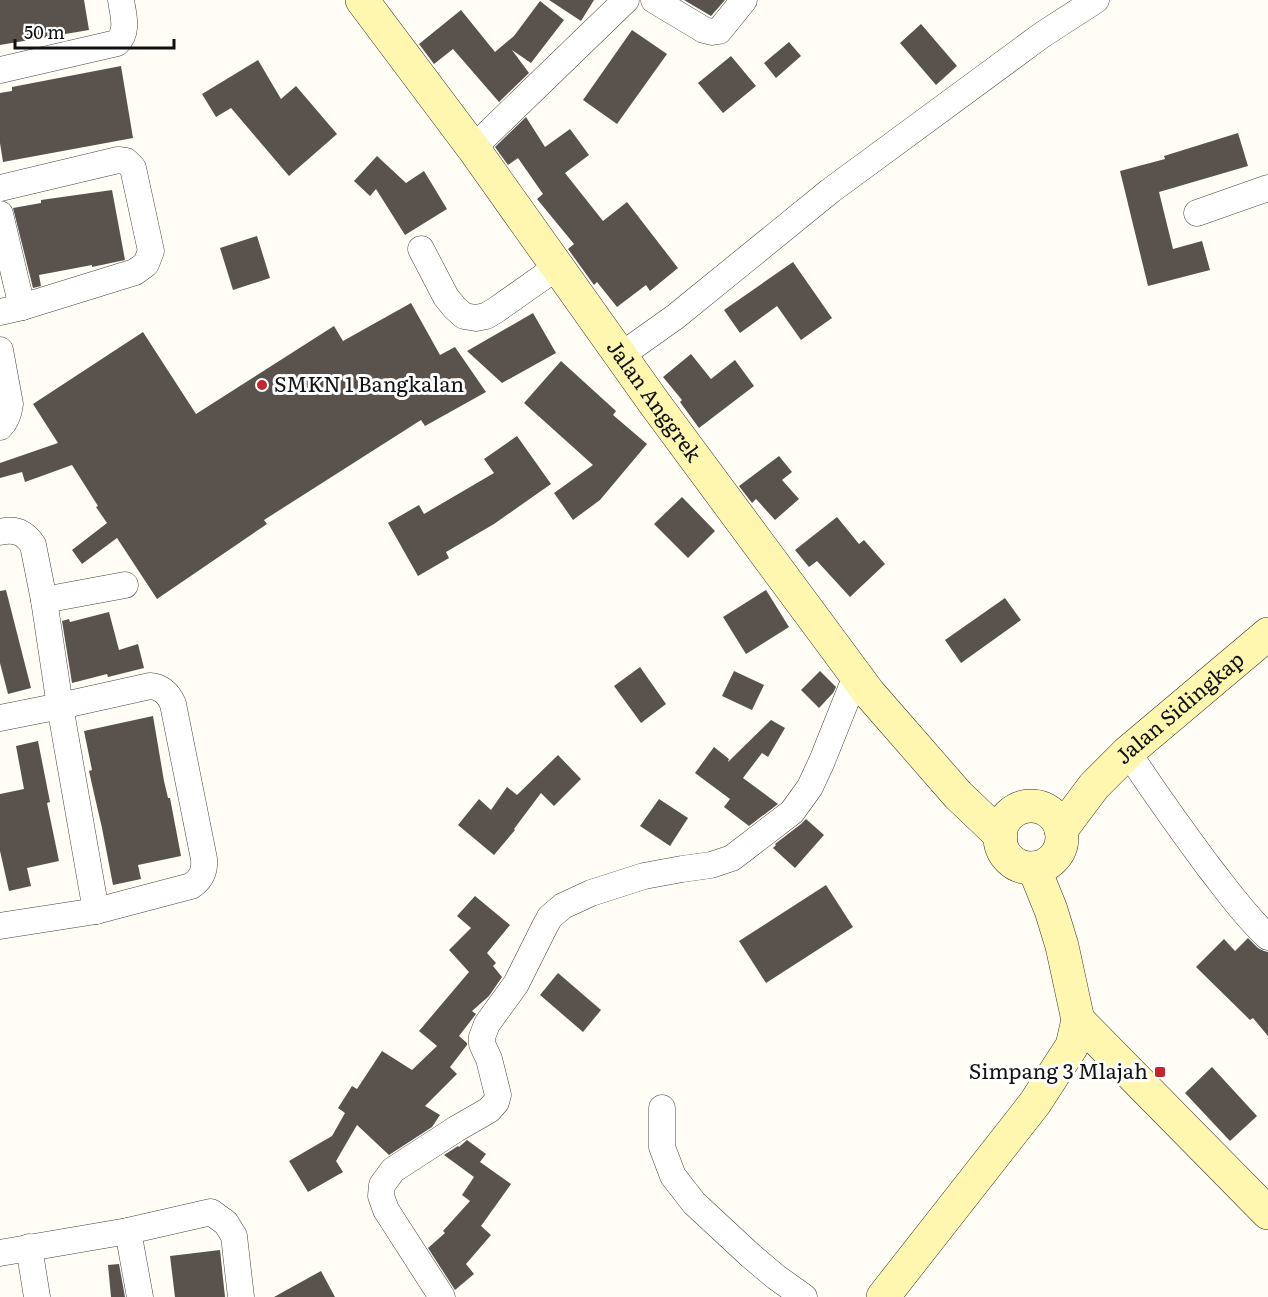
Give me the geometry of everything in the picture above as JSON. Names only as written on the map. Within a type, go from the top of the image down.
[{"type":"street","points":[[0,70],[117,43],[124,33],[125,26],[121,0]]},
{"type":"street","points":[[473,148],[626,0]]},
{"type":"street","points":[[654,0],[704,30],[712,32],[719,31],[744,0]]},
{"type":"street","points":[[620,356],[675,317],[840,184],[1042,35],[1096,0]]},
{"type":"street","name":"Jalan Anggrek","points":[[372,4],[620,356],[869,693],[958,795],[1006,824]]},
{"type":"street","points":[[0,188],[118,160],[126,161],[134,168],[151,251],[146,264],[135,272],[11,309],[0,214]]},
{"type":"street","points":[[1197,213],[1268,188]]},
{"type":"street","points":[[421,249],[446,297],[465,316],[476,318],[486,316],[557,267]]},
{"type":"street","points":[[0,351],[9,412],[7,420],[0,427]]},
{"type":"street","points":[[0,532],[13,530],[22,533],[33,545],[96,911]]},
{"type":"street","points":[[44,600],[125,585]]},
{"type":"street","name":"Jalan Sidingkap","points":[[1054,820],[1094,786],[1128,752],[1268,634]]},
{"type":"street","points":[[442,1297],[386,1210],[381,1196],[382,1185],[393,1170],[489,1110],[496,1102],[498,1095],[489,1059],[482,1044],[482,1037],[487,1024],[516,984],[545,926],[557,910],[591,893],[644,876],[711,866],[732,858],[792,812],[810,787],[856,676]]},
{"type":"street","points":[[0,718],[150,686],[164,690],[170,696],[173,704],[204,859],[201,876],[191,886],[96,911],[0,924]]},
{"type":"street","points":[[1128,752],[1175,822],[1222,883],[1268,937]]},
{"type":"street","points":[[1037,806],[1054,820],[1062,838],[1056,855],[1042,865],[1025,867],[1010,860],[1001,844],[1006,824],[1020,808],[1037,806]]},
{"type":"street","points":[[883,1297],[1035,1103],[1072,1046],[1078,1020],[1062,946],[1047,898],[1042,865]]},
{"type":"street","points":[[1078,1020],[1268,1213]]},
{"type":"street","points":[[662,1108],[662,1147],[673,1176],[694,1203],[751,1256],[804,1297]]},
{"type":"street","points":[[0,1253],[128,1231],[211,1212],[226,1222],[234,1236],[241,1297]]},
{"type":"street","points":[[128,1231],[140,1297]]},
{"type":"street","points":[[29,1247],[38,1297]]},
{"type":"building","points":[[0,0],[84,0],[89,30],[0,45]]},
{"type":"building","points":[[549,0],[594,0],[581,21]]},
{"type":"building","points":[[684,0],[725,0],[711,16]]},
{"type":"building","points":[[540,1],[564,20],[531,63],[512,50],[529,73],[499,102],[453,49],[434,64],[419,44],[461,10],[495,52],[514,36]]},
{"type":"building","points":[[921,24],[957,66],[936,85],[900,43]]},
{"type":"building","points":[[632,30],[667,54],[617,124],[583,100]]},
{"type":"building","points":[[789,42],[801,56],[776,78],[764,63]]},
{"type":"building","points":[[731,56],[756,86],[723,113],[698,83]]},
{"type":"building","points":[[258,60],[281,99],[296,86],[337,134],[289,176],[231,108],[216,117],[202,94]]},
{"type":"building","points":[[121,66],[133,138],[3,162],[0,143],[0,93],[12,91],[12,87]]},
{"type":"building","points":[[526,117],[545,147],[570,129],[589,155],[565,173],[603,221],[627,202],[678,268],[650,291],[646,285],[617,307],[597,282],[594,285],[568,249],[574,244],[537,199],[543,194],[518,158],[508,165],[495,147]]},
{"type":"building","points":[[1238,133],[1248,166],[1159,192],[1173,249],[1202,241],[1210,270],[1148,286],[1120,171],[1165,159],[1164,156]]},
{"type":"building","points":[[377,156],[406,183],[424,171],[447,209],[405,235],[376,189],[370,196],[354,181]]},
{"type":"building","points":[[112,190],[125,260],[39,275],[41,286],[33,288],[13,208],[41,203],[41,200]]},
{"type":"building","points":[[257,236],[270,278],[233,290],[220,248]]},
{"type":"building","points":[[793,262],[832,318],[801,340],[777,306],[740,333],[724,310]]},
{"type":"building","name":"SMKN 1 Bangkalan","points":[[411,303],[440,355],[455,347],[486,392],[425,426],[421,420],[264,520],[267,524],[157,599],[117,538],[82,564],[72,550],[107,523],[72,465],[25,482],[22,472],[0,478],[0,463],[58,443],[33,404],[143,332],[196,414],[334,326],[343,341]]},
{"type":"building","points":[[533,313],[556,353],[502,383],[467,351]]},
{"type":"building","points":[[691,354],[711,379],[735,360],[754,386],[699,428],[680,402],[682,400],[663,377]]},
{"type":"building","points":[[561,361],[616,411],[613,415],[647,444],[600,500],[573,520],[554,493],[593,465],[524,403]]},
{"type":"building","points":[[517,436],[551,484],[494,524],[446,552],[449,558],[418,576],[388,523],[419,505],[424,514],[494,473],[484,459]]},
{"type":"building","points":[[779,456],[792,472],[782,480],[799,499],[775,520],[756,499],[752,503],[739,486]]},
{"type":"building","points":[[682,497],[715,531],[688,558],[654,524]]},
{"type":"building","points":[[837,517],[859,544],[864,540],[885,564],[850,597],[817,561],[809,567],[795,550]]},
{"type":"building","points":[[6,590],[31,688],[8,694],[0,663],[0,591]]},
{"type":"building","points":[[766,590],[789,627],[746,654],[723,617]]},
{"type":"building","points":[[1005,598],[1021,620],[961,663],[945,640]]},
{"type":"building","points":[[109,612],[119,650],[138,644],[144,668],[72,683],[62,621],[69,619],[70,622]]},
{"type":"building","points":[[640,667],[666,704],[641,723],[614,686]]},
{"type":"building","points":[[734,671],[764,685],[752,710],[722,696]]},
{"type":"building","points":[[820,671],[836,687],[819,708],[801,690]]},
{"type":"building","points":[[153,716],[164,781],[168,798],[170,798],[181,856],[138,865],[141,879],[113,885],[89,771],[92,770],[84,731]]},
{"type":"building","points":[[771,720],[785,728],[768,757],[762,753],[743,778],[778,804],[749,826],[724,807],[730,799],[695,773],[714,747],[729,759],[728,762]]},
{"type":"building","points":[[38,741],[50,802],[47,803],[59,861],[27,868],[31,886],[9,891],[0,851],[0,794],[24,789],[16,746]]},
{"type":"building","points":[[558,755],[581,779],[554,806],[541,793],[494,855],[458,825],[479,799],[491,810],[507,787],[517,795]]},
{"type":"building","points":[[659,799],[688,818],[670,846],[640,826]]},
{"type":"building","points":[[806,819],[824,835],[795,868],[773,848]]},
{"type":"building","points":[[826,885],[853,927],[766,983],[739,941]]},
{"type":"building","points":[[475,896],[510,925],[487,953],[496,963],[493,966],[502,977],[489,996],[472,1011],[476,1014],[459,1036],[467,1045],[450,1067],[457,1074],[425,1106],[440,1115],[432,1127],[389,1155],[357,1125],[336,1161],[343,1172],[308,1192],[289,1161],[332,1136],[345,1113],[338,1108],[352,1086],[357,1089],[382,1051],[412,1070],[437,1046],[419,1031],[469,972],[449,950],[471,928],[457,916]]},
{"type":"building","points":[[1248,938],[1258,948],[1268,952],[1268,1036],[1253,1018],[1250,1020],[1196,967],[1224,939],[1235,951]]},
{"type":"building","points":[[558,973],[601,1010],[583,1032],[540,995]]},
{"type":"building","points":[[1212,1067],[1257,1116],[1230,1141],[1185,1093]]},
{"type":"building","points":[[467,1140],[486,1154],[480,1162],[511,1184],[481,1226],[491,1235],[466,1264],[474,1274],[455,1290],[428,1248],[445,1233],[443,1231],[470,1201],[462,1195],[474,1177],[444,1155]]},
{"type":"building","points":[[220,1250],[225,1297],[175,1297],[170,1256]]},
{"type":"building","points":[[119,1264],[125,1297],[111,1297],[108,1265]]},
{"type":"building","points":[[321,1271],[335,1297],[274,1297]]},
{"type":"place","name":"SMKN 1 Bangkalan","points":[[262,385]]},
{"type":"place","name":"Simpang 3 Mlajah","points":[[1160,1072]]}]
